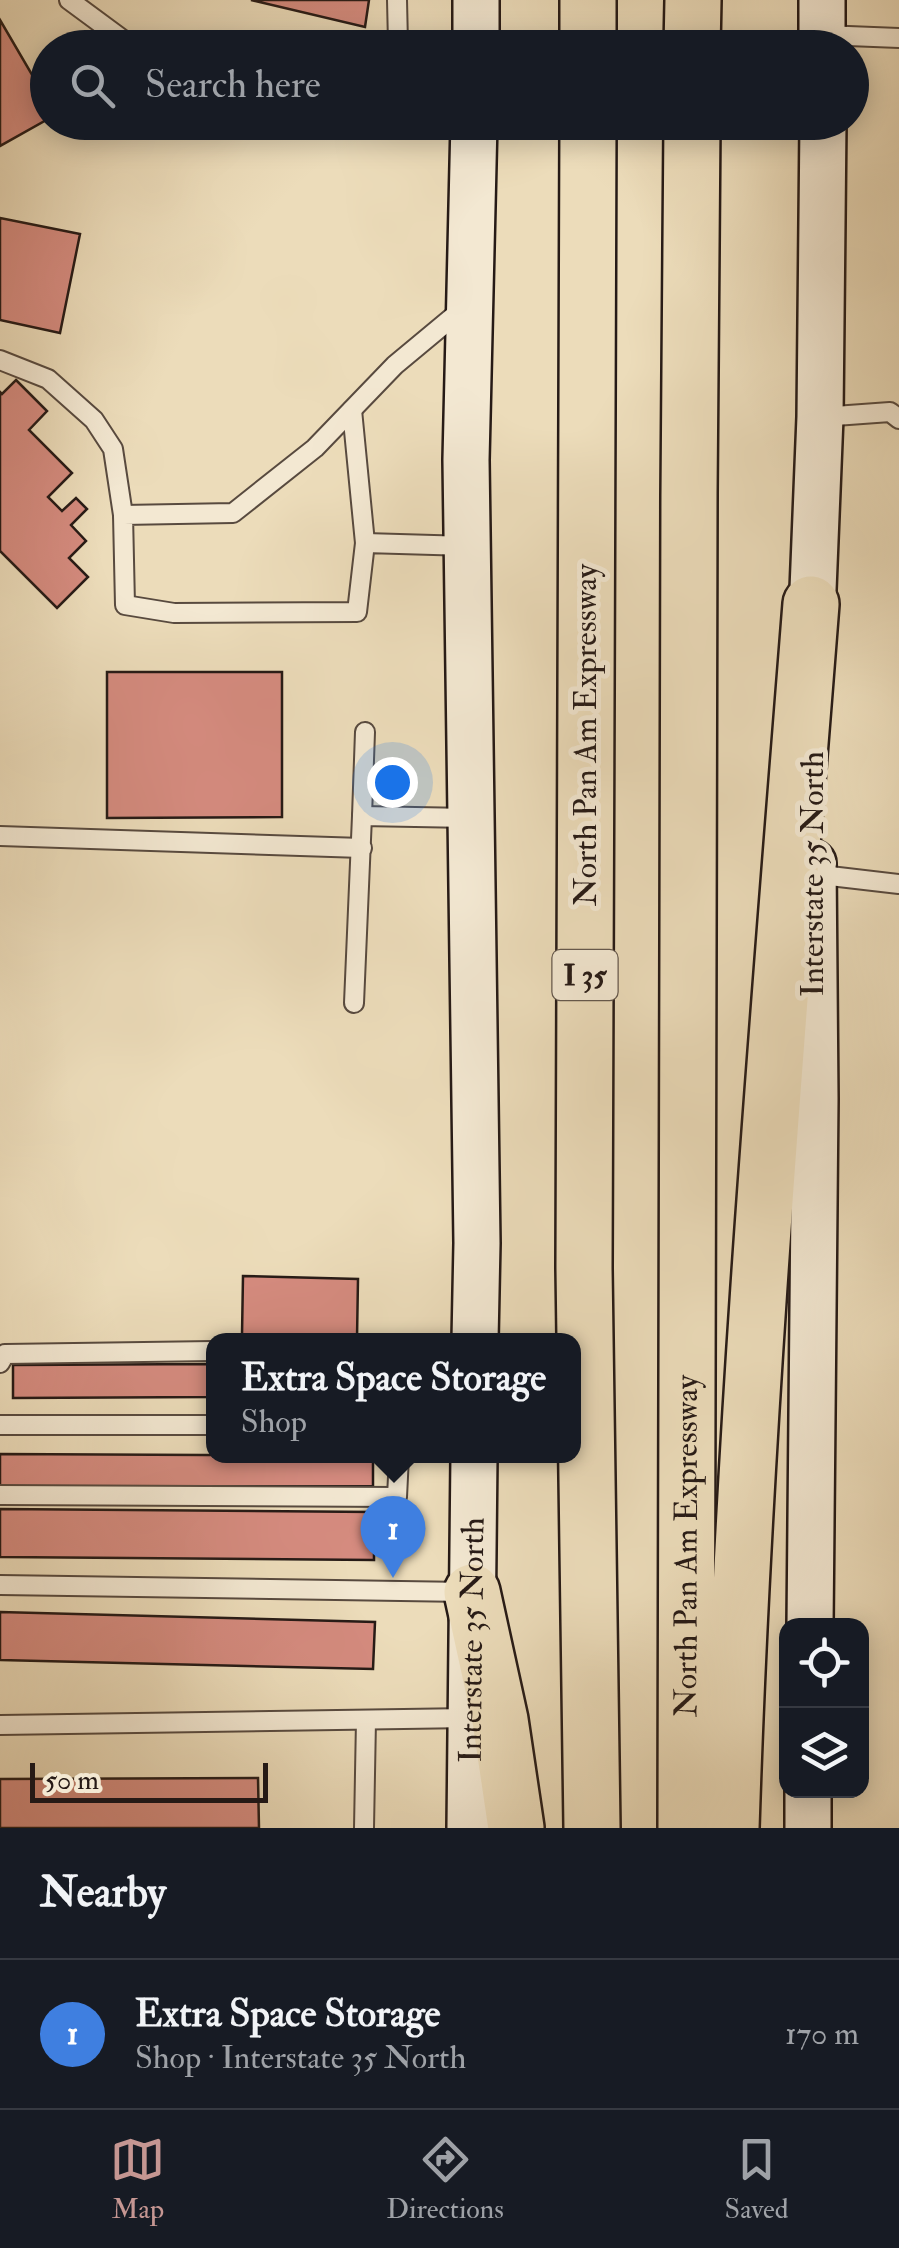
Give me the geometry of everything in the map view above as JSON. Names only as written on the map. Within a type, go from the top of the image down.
[{"type":"highway","points":[[588,0],[588,30]]},
{"type":"highway","points":[[692,0],[692,30]]},
{"type":"highway","name":"North Pan Am Expressway","points":[[588,140],[584,1268],[592,1828]]},
{"type":"highway","name":"North Pan Am Expressway","points":[[686,1828],[692,140]]},
{"type":"highway","points":[[731,1828],[750,1402],[811,604]]},
{"type":"highway","points":[[472,1592],[500,1720],[516,1828]]},
{"type":"main road","points":[[474,140],[466,460],[476,1333]]},
{"type":"main road","name":"Interstate 35 North","points":[[810,1618],[814,1099],[811,604],[820,417],[823,140]]},
{"type":"main road","name":"Interstate 35 North","points":[[470,1828],[474,1463]]},
{"type":"main road","points":[[808,1798],[808,1828]]},
{"type":"lane","points":[[69,0],[110,30]]},
{"type":"lane","points":[[397,0],[398,30]]},
{"type":"lane","points":[[869,34],[899,38]]},
{"type":"lane","points":[[123,516],[233,513],[315,448],[395,365],[470,302]]},
{"type":"lane","points":[[0,360],[48,380],[94,420],[113,449],[123,516],[124,605],[174,613],[357,612],[365,543],[352,410]]},
{"type":"lane","points":[[820,417],[896,412]]},
{"type":"lane","points":[[365,543],[468,546]]},
{"type":"lane","points":[[354,1002],[365,732]]},
{"type":"lane","points":[[362,816],[471,818]]},
{"type":"lane","points":[[0,836],[362,848]]},
{"type":"lane","points":[[813,874],[899,884]]},
{"type":"lane","points":[[0,1362],[5,1354],[206,1351]]},
{"type":"lane","points":[[0,1425],[206,1425]]},
{"type":"lane","points":[[0,1495],[397,1498],[398,1463]]},
{"type":"lane","points":[[0,1585],[472,1592]]},
{"type":"lane","points":[[0,1726],[470,1718]]},
{"type":"lane","points":[[364,1828],[366,1720]]},
{"type":"building","points":[[251,0],[369,0],[365,27]]},
{"type":"building","points":[[0,20],[30,71],[30,129],[0,146]]},
{"type":"building","points":[[0,218],[80,234],[60,333],[0,320]]},
{"type":"building","points":[[16,380],[47,411],[29,430],[72,473],[48,497],[62,511],[76,498],[87,509],[71,525],[86,541],[69,558],[88,577],[57,608],[0,551],[0,392]]},
{"type":"building","points":[[107,672],[282,672],[282,817],[107,818]]},
{"type":"building","points":[[243,1276],[358,1279],[357,1333],[242,1333]]},
{"type":"building","points":[[206,1364],[206,1397],[13,1398],[13,1365]]},
{"type":"building","points":[[0,1454],[206,1455],[206,1463],[373,1463],[373,1486],[0,1487]]},
{"type":"building","points":[[0,1509],[374,1512],[374,1560],[0,1557]]},
{"type":"building","points":[[0,1612],[375,1622],[373,1669],[0,1660]]},
{"type":"building","points":[[258,1778],[259,1828],[0,1828],[0,1779]]},
{"type":"place","name":"Extra Space Storage","points":[[393,1578]]}]
